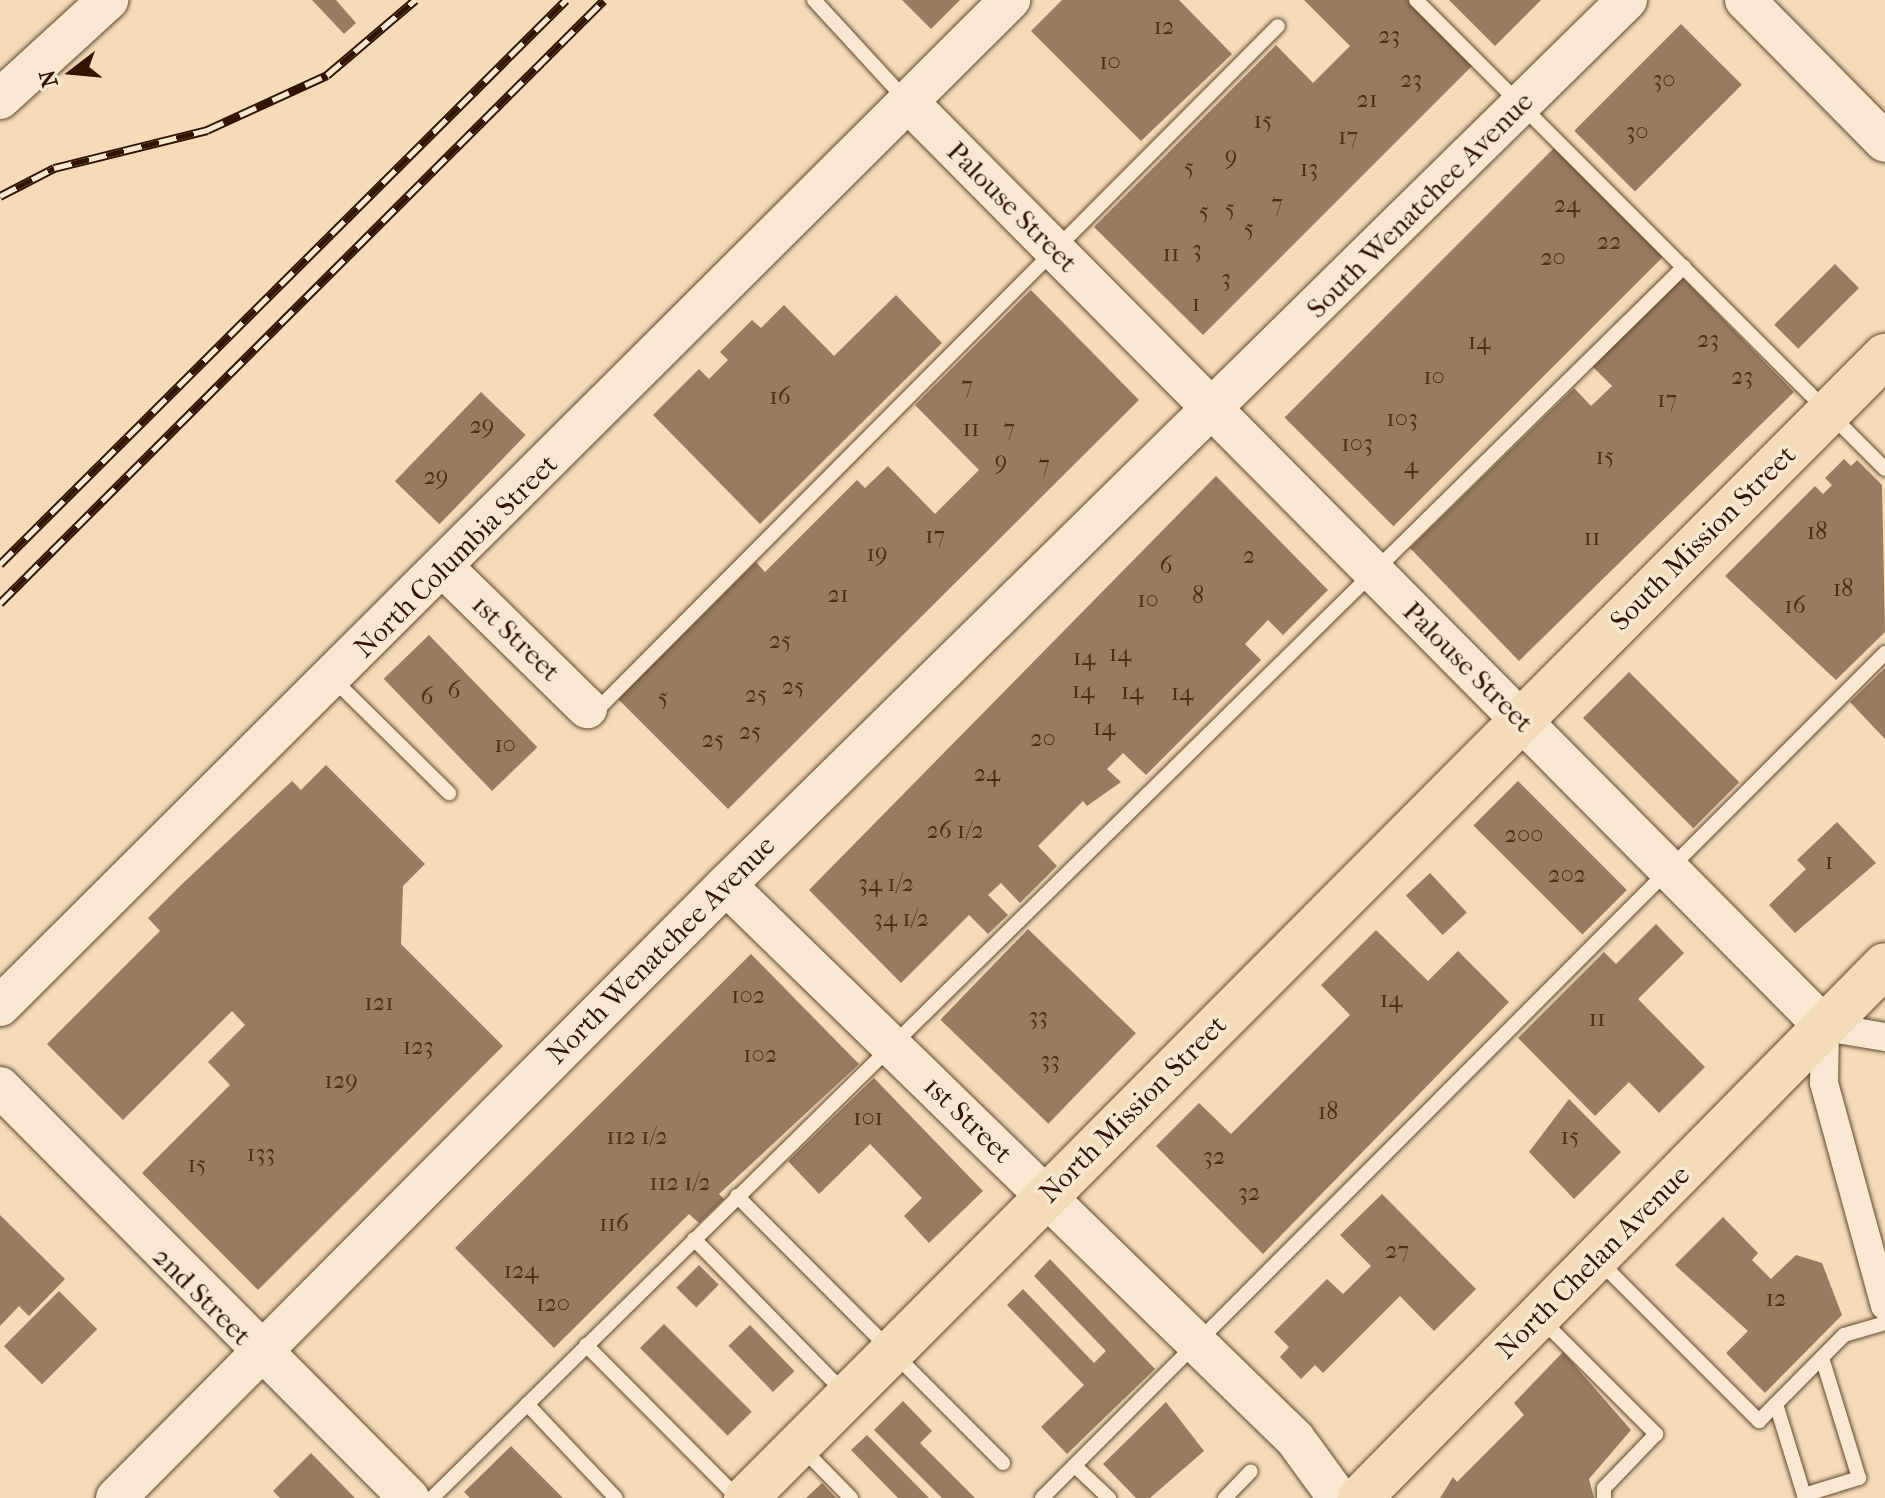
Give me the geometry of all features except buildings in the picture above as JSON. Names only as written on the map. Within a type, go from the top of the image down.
[{"type":"main road","name":"South Mission Street","points":[[1521,720],[1885,356]]},
{"type":"main road","name":"North Mission Street","points":[[746,1498],[1521,720]]},
{"type":"main road","name":"North Chelan Avenue","points":[[1360,1498],[1885,965]]},
{"type":"street","points":[[0,99],[108,0]]},
{"type":"street","name":"North Columbia Street","points":[[0,1006],[445,569],[1010,0]]},
{"type":"street","name":"South Wenatchee Avenue","points":[[1213,410],[1627,0]]},
{"type":"street","points":[[1745,0],[1885,142]]},
{"type":"street","name":"Palouse Street","points":[[908,102],[1825,1027]]},
{"type":"street","name":"North Wenatchee Avenue","points":[[116,1498],[726,885],[1213,410]]},
{"type":"street","name":"1st Street","points":[[445,569],[589,712]]},
{"type":"street","name":"1st Street","points":[[726,885],[1310,1454],[1338,1498]]},
{"type":"street","points":[[1885,1037],[1825,1027],[1825,1102],[1879,1266],[1885,1306]]},
{"type":"street","name":"2nd Street","points":[[0,1087],[258,1352],[409,1498]]},
{"type":"lane","points":[[814,0],[908,102]]},
{"type":"lane","points":[[1416,0],[1885,469]]},
{"type":"lane","points":[[589,712],[1056,252],[1278,26]]},
{"type":"lane","points":[[432,1498],[1684,267]]},
{"type":"lane","points":[[1042,1498],[1199,1345],[1666,865],[1885,653]]},
{"type":"lane","points":[[333,679],[449,793]]},
{"type":"lane","points":[[737,1196],[895,1349],[1003,1463]]},
{"type":"lane","points":[[694,1239],[848,1396]]},
{"type":"lane","points":[[1597,1258],[1759,1421],[1844,1335],[1885,1323]]},
{"type":"lane","points":[[1539,1317],[1656,1434],[1604,1488],[1604,1498]]},
{"type":"lane","points":[[586,1345],[738,1498]]},
{"type":"lane","points":[[1776,1404],[1804,1495],[1859,1478],[1822,1358]]},
{"type":"lane","points":[[527,1404],[616,1498]]},
{"type":"lane","points":[[799,1445],[851,1498]]},
{"type":"lane","points":[[1075,1466],[1109,1498]]},
{"type":"lane","points":[[1225,1498],[1251,1471]]},
{"type":"railway","points":[[0,196],[54,168],[207,130],[327,75],[415,0]]},
{"type":"railway","points":[[0,564],[566,0]]},
{"type":"railway","points":[[0,603],[604,0]]}]
